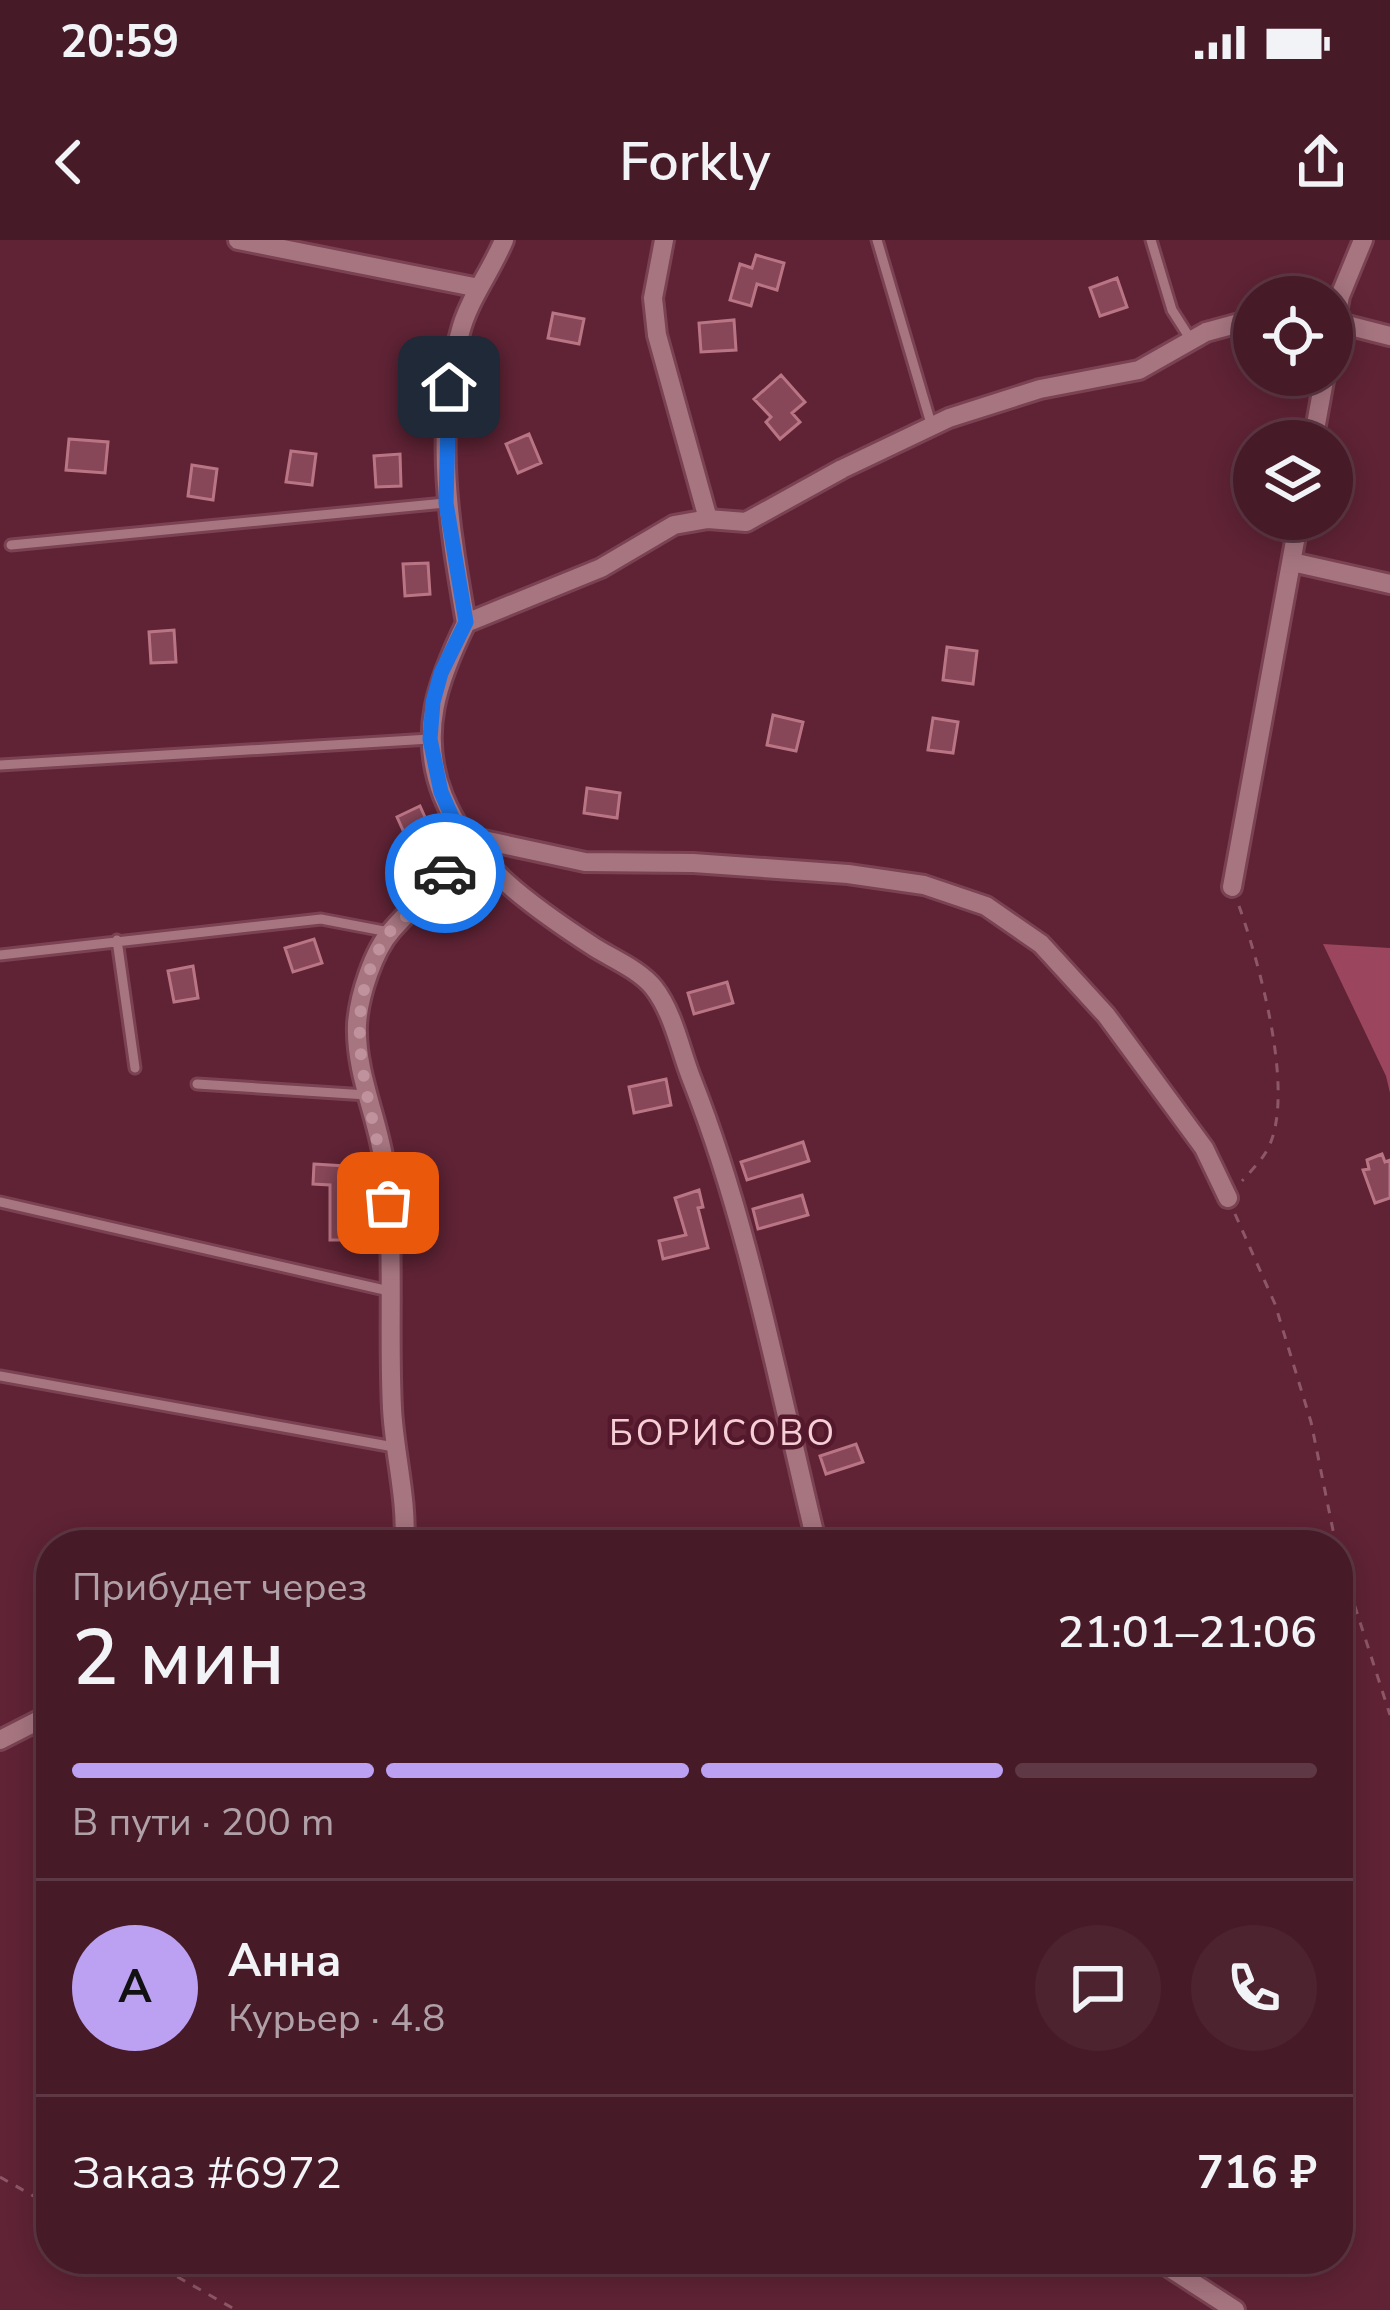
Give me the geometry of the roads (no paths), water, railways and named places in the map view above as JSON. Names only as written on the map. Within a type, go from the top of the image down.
[{"type":"street","points":[[238,240],[478,288]]},
{"type":"street","points":[[504,240],[460,329],[449,387],[446,503],[466,622],[441,673],[433,702],[430,739],[441,792],[460,835],[497,874],[538,908],[653,986],[670,1017],[714,1132],[813,1530]]},
{"type":"street","points":[[664,240],[653,298],[657,335],[708,519]]},
{"type":"street","points":[[1346,276],[1364,240]]},
{"type":"street","points":[[466,622],[601,568],[674,525],[708,519],[746,522],[932,427],[1040,389],[1139,370],[1206,332],[1233,325]]},
{"type":"street","points":[[1353,332],[1390,336]]},
{"type":"street","points":[[1232,887],[1296,540]]},
{"type":"street","points":[[1292,562],[1390,584]]},
{"type":"street","points":[[404,1530],[394,1447],[386,1182],[357,1022],[367,982],[389,932],[425,900],[453,861],[460,835]]},
{"type":"street","points":[[460,835],[585,862],[693,862],[848,874],[923,886],[986,907],[1041,944],[1106,1015],[1204,1148],[1228,1198]]},
{"type":"street","points":[[0,1740],[36,1722]]},
{"type":"street","points":[[1179,2274],[1235,2310]]},
{"type":"lane","points":[[877,240],[932,427]]},
{"type":"lane","points":[[1151,240],[1172,310],[1191,340]]},
{"type":"lane","points":[[11,545],[446,503]]},
{"type":"lane","points":[[0,765],[430,739]]},
{"type":"lane","points":[[0,955],[321,919],[389,932]]},
{"type":"lane","points":[[117,940],[135,1068]]},
{"type":"lane","points":[[197,1084],[367,1095]]},
{"type":"lane","points":[[0,1202],[389,1291]]},
{"type":"lane","points":[[0,1376],[394,1447]]},
{"type":"district","name":"БОРИСОВО","points":[[723,1433]]}]
